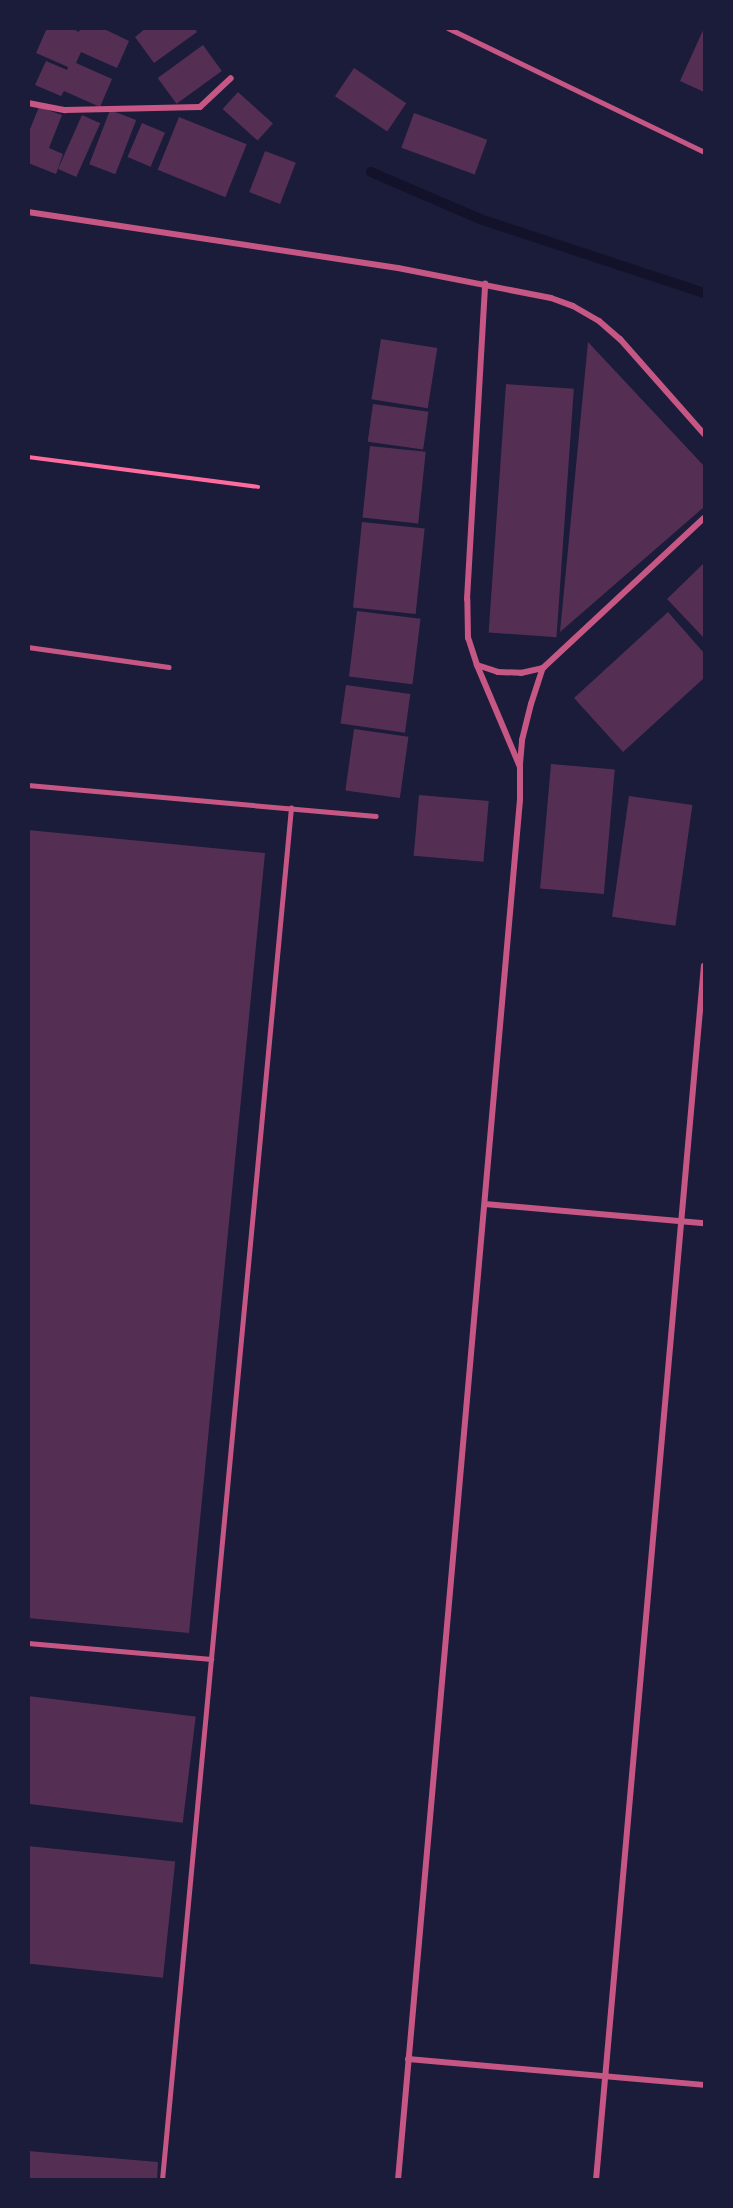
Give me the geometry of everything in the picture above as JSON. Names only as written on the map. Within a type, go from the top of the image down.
[{"type":"street","points":[[28,103],[65,110],[200,107],[231,78]]},
{"type":"street","points":[[28,212],[398,268],[551,298],[573,306],[599,321],[620,339],[705,434]]},
{"type":"street","points":[[485,284],[467,599],[468,638],[520,767]]},
{"type":"street","points":[[477,665],[498,672],[521,673],[543,668],[705,518]]},
{"type":"street","points":[[398,2180],[519,812],[520,767],[525,731],[543,668]]},
{"type":"street","points":[[597,2180],[705,966]]},
{"type":"street","points":[[485,1204],[705,1223]]},
{"type":"street","points":[[408,2060],[705,2085]]},
{"type":"lane","points":[[448,28],[705,152]]},
{"type":"lane","points":[[28,647],[169,667]]},
{"type":"lane","points":[[28,785],[376,816]]},
{"type":"lane","points":[[162,2180],[291,808]]},
{"type":"lane","points":[[28,1642],[211,1659]]},
{"type":"path","points":[[28,457],[258,488]]},
{"type":"building","points":[[47,28],[71,28],[79,32],[80,28],[102,28],[129,41],[117,68],[81,52],[76,63],[112,79],[100,107],[64,91],[61,96],[35,85],[46,61],[67,70],[68,67],[36,53]]},
{"type":"building","points":[[146,28],[194,28],[197,32],[154,63],[135,37]]},
{"type":"building","points":[[704,28],[704,92],[680,81]]},
{"type":"building","points":[[203,45],[222,71],[177,104],[158,78]]},
{"type":"building","points":[[354,68],[406,103],[387,131],[335,96]]},
{"type":"building","points":[[238,92],[273,123],[258,141],[223,109]]},
{"type":"building","points":[[39,107],[62,115],[49,148],[63,154],[56,174],[28,163],[28,134]]},
{"type":"building","points":[[110,110],[136,120],[115,174],[89,164]]},
{"type":"building","points":[[414,113],[487,140],[475,174],[401,148]]},
{"type":"building","points":[[82,115],[100,123],[76,177],[58,169]]},
{"type":"building","points":[[179,117],[247,144],[225,197],[158,170]]},
{"type":"building","points":[[142,123],[165,133],[151,167],[128,157]]},
{"type":"building","points":[[265,151],[296,163],[280,204],[249,192]]},
{"type":"building","points":[[381,339],[437,348],[428,408],[371,399]]},
{"type":"building","points":[[588,342],[704,466],[704,507],[560,632]]},
{"type":"building","points":[[506,384],[574,389],[556,637],[489,632]]},
{"type":"building","points":[[373,404],[428,412],[423,449],[368,442]]},
{"type":"building","points":[[370,446],[426,452],[418,523],[362,518]]},
{"type":"building","points":[[362,522],[425,529],[416,614],[353,608]]},
{"type":"building","points":[[704,563],[704,638],[667,599]]},
{"type":"building","points":[[357,611],[421,619],[412,684],[349,677]]},
{"type":"building","points":[[668,612],[704,653],[704,678],[623,752],[574,698]]},
{"type":"building","points":[[346,685],[410,694],[405,733],[341,724]]},
{"type":"building","points":[[354,729],[408,737],[400,798],[345,790]]},
{"type":"building","points":[[551,764],[615,770],[604,894],[540,889]]},
{"type":"building","points":[[419,795],[489,801],[483,862],[414,856]]},
{"type":"building","points":[[629,796],[692,805],[675,926],[612,917]]},
{"type":"building","points":[[28,830],[265,853],[189,1633],[28,1618]]},
{"type":"building","points":[[28,1696],[196,1717],[183,1823],[28,1804]]},
{"type":"building","points":[[28,1846],[175,1861],[163,1978],[28,1964]]},
{"type":"building","points":[[28,2151],[158,2162],[157,2180],[28,2180]]},
{"type":"waterway","points":[[371,172],[480,219],[704,293]]}]
